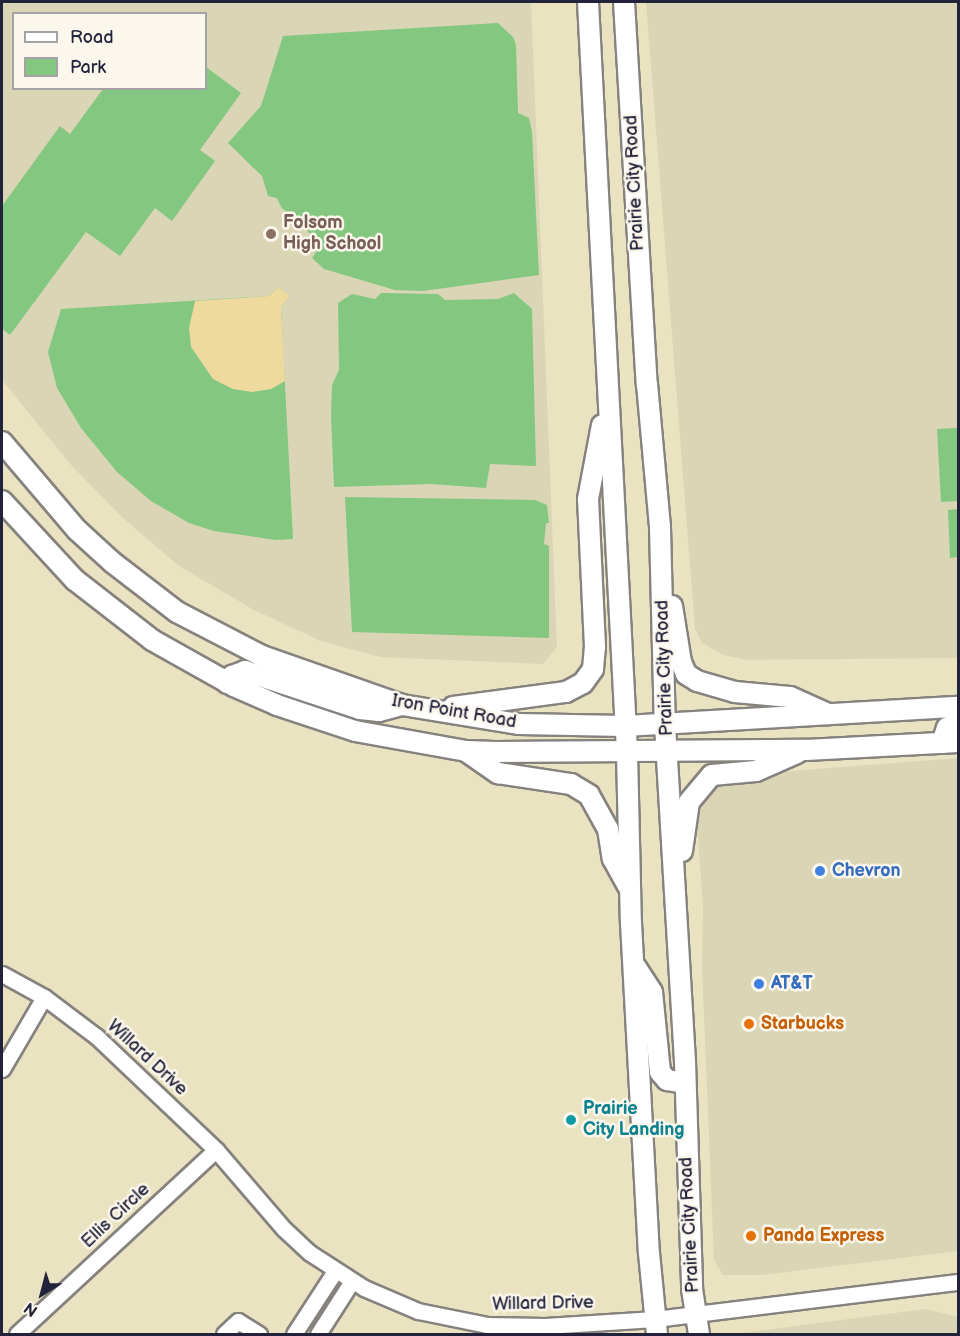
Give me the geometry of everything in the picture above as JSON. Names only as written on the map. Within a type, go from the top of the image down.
[{"type":"main road","points":[[588,2],[607,405],[627,752],[634,963],[656,1327]]},
{"type":"main road","name":"Prairie City Road","points":[[624,2],[647,384],[660,527],[665,725],[673,891],[695,1315],[699,1335]]},
{"type":"main road","points":[[424,710],[566,692],[583,683],[592,669],[595,647],[588,499],[607,405]]},
{"type":"main road","name":"Iron Point Road","points":[[2,442],[77,530],[112,562],[177,612],[262,656],[402,705],[519,724],[625,726],[958,707]]},
{"type":"main road","name":"Iron Point Road","points":[[2,501],[87,590],[153,640],[227,683],[277,705],[355,731],[466,752],[806,750],[950,743]]},
{"type":"main road","points":[[660,527],[681,662],[686,674],[719,689],[790,697],[831,715]]},
{"type":"main road","points":[[227,683],[232,676],[245,671],[360,709],[379,711],[402,705]]},
{"type":"main road","points":[[950,743],[947,728],[958,721]]},
{"type":"main road","points":[[673,891],[680,872],[689,802],[698,787],[712,775],[756,771],[806,750]]},
{"type":"main road","points":[[466,752],[498,773],[571,784],[589,795],[608,829],[613,859],[631,891]]},
{"type":"main road","points":[[634,963],[652,992],[660,1072],[667,1080],[684,1083]]},
{"type":"street","name":"Willard Drive","points":[[2,974],[44,997],[97,1037],[216,1150],[284,1230],[334,1271],[418,1311],[487,1325],[522,1328],[656,1327],[695,1315],[958,1282]]},
{"type":"street","points":[[2,1069],[44,997]]},
{"type":"street","name":"Ellis Circle","points":[[17,1335],[216,1150]]},
{"type":"street","points":[[294,1335],[334,1271]]},
{"type":"street","points":[[318,1335],[352,1281]]},
{"type":"street","points":[[224,1335],[238,1321],[259,1335]]},
{"type":"shaded area","name":"Folsom High School","points":[[2,2],[531,2],[557,647],[543,664],[380,657],[321,641],[254,610],[179,566],[123,518],[71,465],[2,380]]},
{"type":"shaded area","points":[[646,2],[958,2],[958,658],[748,660],[723,655],[702,643],[695,629]]},
{"type":"shaded area","points":[[958,758],[958,1251],[762,1275],[723,1275],[714,1260],[702,966],[703,907],[696,809],[700,794],[727,776]]},
{"type":"shaded area","points":[[925,1309],[958,1317],[958,1334],[735,1334]]},
{"type":"green space","points":[[498,23],[513,37],[516,45],[518,113],[529,118],[532,132],[539,275],[423,291],[395,290],[324,269],[312,258],[318,249],[316,239],[281,207],[277,198],[268,196],[262,176],[228,143],[261,106],[283,36]]},
{"type":"green space","points":[[207,68],[241,93],[200,150],[215,161],[172,221],[155,208],[120,256],[86,232],[10,335],[2,329],[2,206],[60,126],[70,134],[102,90],[207,90]]},
{"type":"green space","points":[[279,287],[290,296],[281,307],[293,539],[276,540],[214,531],[189,523],[151,501],[117,472],[81,428],[57,388],[48,352],[61,309],[269,296]]},
{"type":"green space","points":[[381,293],[438,294],[445,300],[498,299],[514,293],[532,309],[536,466],[490,464],[486,488],[431,484],[334,487],[331,416],[332,385],[339,370],[338,303],[352,294],[375,299]]},
{"type":"green space","points":[[958,428],[958,501],[941,502],[937,429]]},
{"type":"green space","points":[[345,497],[535,500],[547,505],[549,523],[546,523],[544,544],[549,546],[549,638],[352,632]]},
{"type":"green space","points":[[958,509],[958,557],[950,558],[948,510]]},
{"type":"sand","points":[[279,287],[290,296],[281,307],[285,381],[271,389],[252,392],[233,389],[213,379],[191,347],[189,328],[195,301],[269,296]]},
{"type":"place","name":"Folsom High School","points":[[271,234]]},
{"type":"place","name":"Chevron","points":[[820,871]]},
{"type":"place","name":"AT&T","points":[[759,984]]},
{"type":"place","name":"Starbucks","points":[[749,1024]]},
{"type":"place","name":"Prairie City Landing","points":[[571,1120]]},
{"type":"place","name":"Panda Express","points":[[751,1236]]}]
